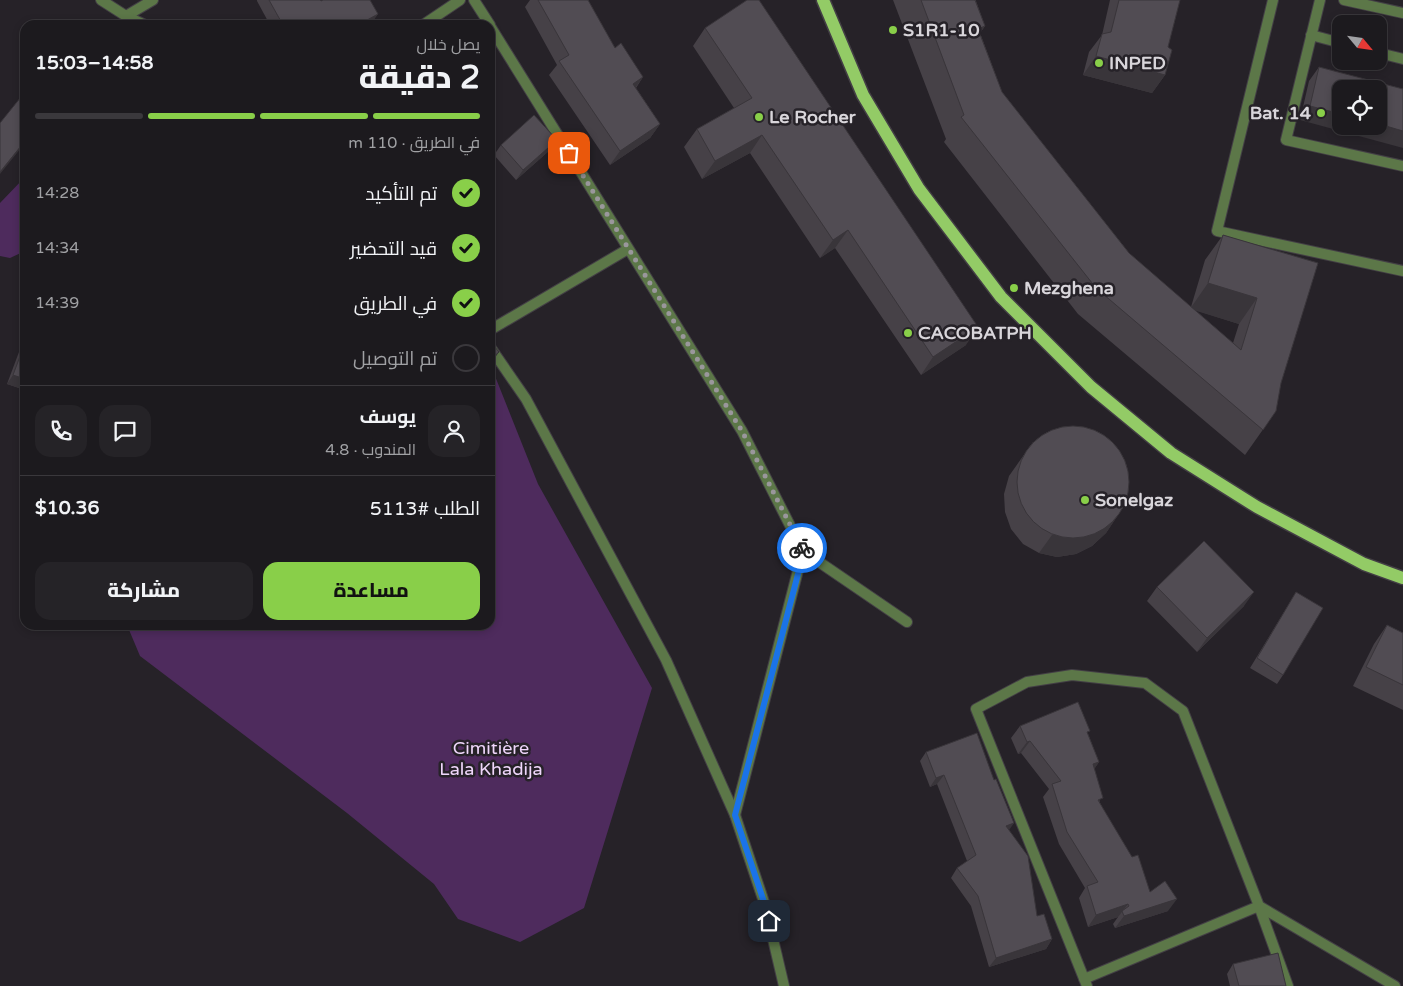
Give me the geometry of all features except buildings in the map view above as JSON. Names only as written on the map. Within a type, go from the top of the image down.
[{"type":"main road","points":[[823,0],[863,95],[918,189],[1002,297],[1091,387],[1171,454],[1257,507],[1364,564],[1403,578]]},
{"type":"street","points":[[101,0],[134,20]]},
{"type":"street","points":[[126,16],[153,0]]},
{"type":"street","points":[[430,20],[460,0]]},
{"type":"street","points":[[474,0],[487,20]]},
{"type":"street","points":[[1273,0],[1217,231],[1403,271]]},
{"type":"street","points":[[1320,0],[1286,140],[1403,166]]},
{"type":"street","points":[[1344,0],[1403,13]]},
{"type":"street","points":[[495,33],[742,431],[804,551],[907,622]]},
{"type":"street","points":[[1311,35],[1332,41]]},
{"type":"street","points":[[1388,55],[1403,59]]},
{"type":"street","points":[[495,327],[628,249]]},
{"type":"street","points":[[495,354],[526,399],[666,660],[735,815],[765,905],[784,986]]},
{"type":"street","points":[[735,815],[804,551]]},
{"type":"street","points":[[1260,906],[1085,982],[976,708],[1027,682],[1072,675],[1145,683],[1183,711],[1260,906],[1288,986]]},
{"type":"street","points":[[1260,906],[1395,986]]},
{"type":"green space","points":[[20,182],[20,253],[10,258],[0,256],[0,203]]},
{"type":"green space","name":"Cimitière Lala Khadija","points":[[495,376],[538,484],[652,688],[584,908],[520,942],[458,919],[434,884],[347,813],[140,656],[129,630],[495,630]]},
{"type":"way so far","points":[[569,153],[742,431],[802,548]]},
{"type":"place","name":"S1R1-10","points":[[893,30]]},
{"type":"place","name":"INPED","points":[[1099,63]]},
{"type":"place","name":"Bat. 14","points":[[1321,113]]},
{"type":"place","name":"Le Rocher","points":[[759,117]]},
{"type":"place","name":"Mezghena","points":[[1014,288]]},
{"type":"place","name":"CACOBATPH","points":[[908,333]]},
{"type":"place","name":"Sonelgaz","points":[[1085,500]]},
{"type":"route","points":[[769,921],[735,815],[804,551],[802,548]]}]
